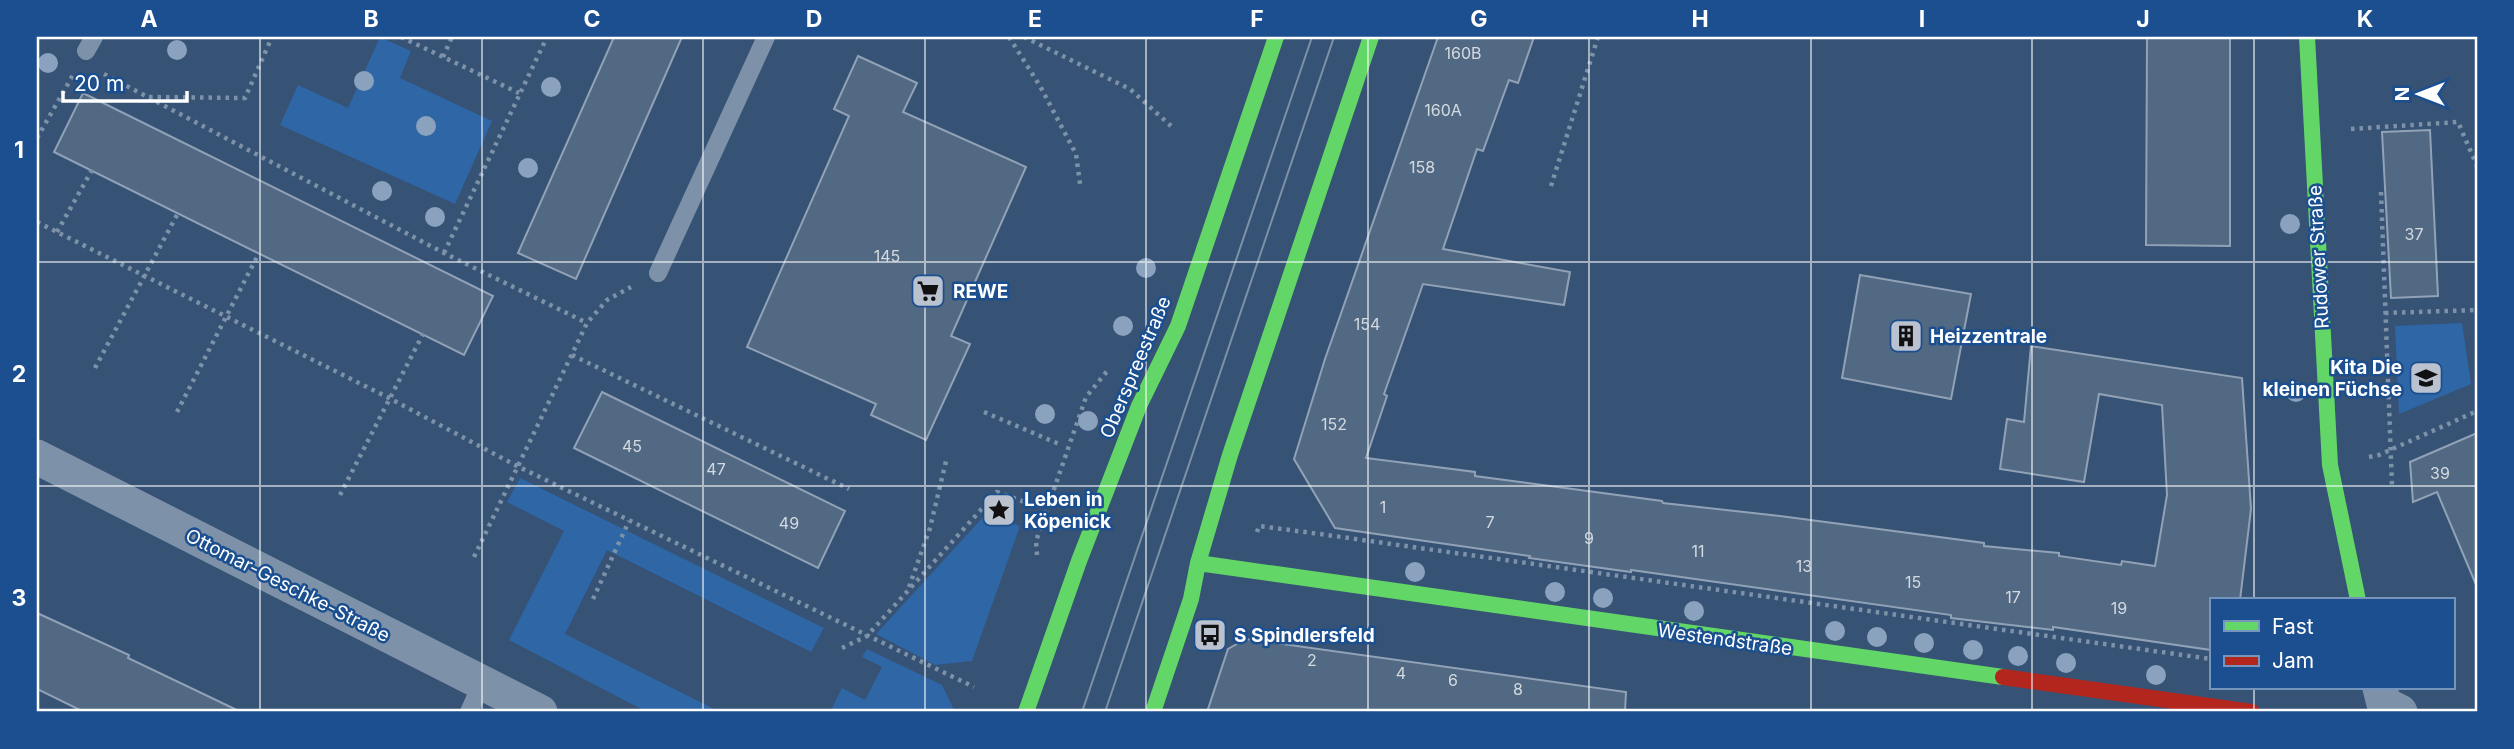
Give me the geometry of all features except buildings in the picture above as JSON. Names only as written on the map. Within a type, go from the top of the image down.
[{"type":"street","name":"Oberspreestraße","points":[[1026,712],[1079,561],[1139,406],[1178,326],[1276,37]]},
{"type":"street","points":[[1153,712],[1191,599],[1198,563],[1230,455],[1371,37]]},
{"type":"street","name":"Rudower Straße","points":[[2307,37],[2330,465],[2358,598]]},
{"type":"street","name":"Ottomar-Geschke-Straße","points":[[37,457],[475,698],[540,712]]},
{"type":"street","name":"Westendstraße","points":[[1198,563],[2252,712]]},
{"type":"lane","points":[[658,273],[766,37]]},
{"type":"path","points":[[148,97],[245,97],[272,37]]},
{"type":"path","points":[[401,37],[519,93]]},
{"type":"path","points":[[443,57],[452,37]]},
{"type":"path","points":[[444,253],[547,37]]},
{"type":"path","points":[[1009,37],[1040,86],[1076,154],[1080,184]]},
{"type":"path","points":[[1024,37],[1130,89],[1171,126]]},
{"type":"path","points":[[1551,186],[1598,37]]},
{"type":"path","points":[[37,138],[87,50],[148,97],[444,253],[587,323]]},
{"type":"path","points":[[2311,131],[2458,122],[2477,166]]},
{"type":"path","points":[[57,232],[92,170]]},
{"type":"path","points":[[2381,192],[2392,486]]},
{"type":"path","points":[[95,368],[178,213]]},
{"type":"path","points":[[37,222],[389,398],[517,467],[974,687]]},
{"type":"path","points":[[177,412],[259,253]]},
{"type":"path","points":[[474,557],[587,323],[607,300],[658,273]]},
{"type":"path","points":[[2385,313],[2477,310]]},
{"type":"path","points":[[340,495],[423,334]]},
{"type":"path","points":[[572,355],[849,489]]},
{"type":"path","points":[[2379,455],[2477,411]]},
{"type":"path","points":[[984,412],[1059,444]]},
{"type":"path","points":[[908,591],[930,528],[947,457]]},
{"type":"path","points":[[842,648],[867,636],[997,492],[1036,506]]},
{"type":"path","points":[[593,599],[629,521]]},
{"type":"path","points":[[1259,526],[2210,659]]},
{"type":"shaded area","points":[[380,37],[411,51],[400,78],[492,121],[455,204],[280,125],[298,85],[348,108]]},
{"type":"shaded area","points":[[2462,323],[2471,384],[2399,414],[2395,326]]},
{"type":"shaded area","points":[[520,478],[824,628],[811,652],[607,550],[565,634],[720,712],[647,712],[509,640],[564,531],[507,502]]},
{"type":"shaded area","points":[[986,514],[1020,526],[972,661],[935,665],[876,634]]},
{"type":"shaded area","points":[[867,649],[942,685],[955,712],[830,712],[842,688],[865,700],[882,667],[862,657]]},
{"type":"tram line","points":[[1082,712],[1312,37]]},
{"type":"tram line","points":[[1105,712],[1334,37]]},
{"type":"traffic: fast","points":[[1026,712],[1079,561],[1139,406],[1178,326],[1276,37]]},
{"type":"traffic: fast","points":[[1153,712],[1191,599],[1198,563],[1230,455],[1371,37]]},
{"type":"traffic: fast","points":[[2307,37],[2330,465],[2358,598]]},
{"type":"traffic: fast","points":[[1198,563],[2003,677]]},
{"type":"traffic: jam","points":[[2003,677],[2252,712]]},
{"type":"place","name":"REWE","points":[[928,291]]},
{"type":"place","name":"Heizzentrale","points":[[1906,336]]},
{"type":"place","name":"Kita Die kleinen Füchse","points":[[2426,378]]},
{"type":"place","name":"Leben in Köpenick","points":[[999,510]]},
{"type":"place","name":"S Spindlersfeld","points":[[1210,635]]}]
